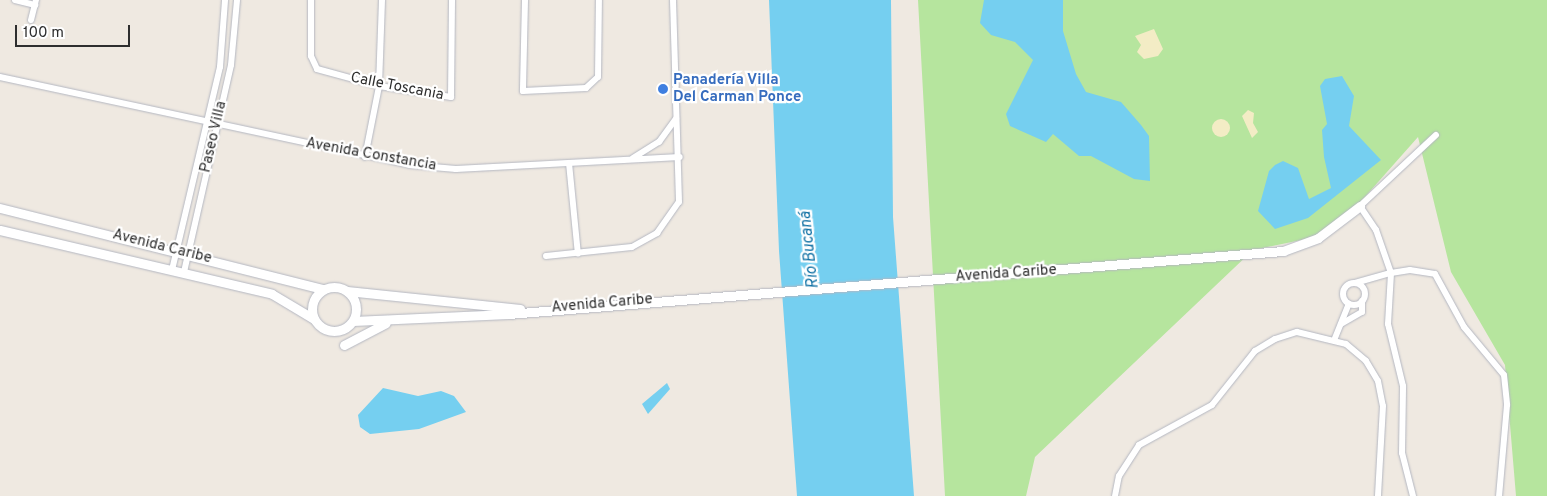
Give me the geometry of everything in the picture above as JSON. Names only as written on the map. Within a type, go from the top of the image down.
[{"type":"street","points":[[15,0],[35,2],[31,20]]},
{"type":"street","name":"Paseo Villa","points":[[172,270],[205,123],[220,67],[225,0]]},
{"type":"street","name":"Paseo Villa","points":[[184,272],[231,65],[237,0]]},
{"type":"street","name":"Calle Toscania","points":[[311,0],[311,56],[317,69],[379,86],[451,97],[452,0]]},
{"type":"street","points":[[364,157],[379,86],[382,0]]},
{"type":"street","points":[[526,0],[523,91],[586,88],[598,77],[599,0]]},
{"type":"street","points":[[546,256],[632,247],[657,233],[679,202],[680,157],[676,119],[673,0]]},
{"type":"street","name":"Avenida Constancia","points":[[0,76],[364,157],[456,169],[632,158],[680,157]]},
{"type":"street","points":[[632,158],[659,142],[676,119]]},
{"type":"street","name":"Avenida Caribe","points":[[353,321],[394,321],[535,311],[1283,251],[1318,238],[1360,206],[1436,135]]},
{"type":"street","points":[[569,163],[578,254]]},
{"type":"street","points":[[1360,206],[1376,230],[1391,273],[1388,324],[1403,386],[1402,453],[1413,496]]},
{"type":"street","name":"Avenida Caribe","points":[[0,208],[189,253],[323,289]]},
{"type":"street","name":"Avenida Caribe","points":[[0,230],[272,294],[314,319]]},
{"type":"street","points":[[1335,338],[1349,304],[1343,291],[1355,283],[1410,270],[1435,274],[1464,327],[1502,370],[1507,396],[1499,496]]},
{"type":"street","points":[[1341,324],[1362,312],[1364,288],[1355,283]]},
{"type":"street","points":[[335,286],[347,291],[355,302],[353,321],[334,331],[314,319],[314,299],[323,289],[335,286]]},
{"type":"street","name":"Avenida Caribe","points":[[347,291],[535,311]]},
{"type":"street","points":[[1349,304],[1362,301]]},
{"type":"street","points":[[344,345],[394,321]]},
{"type":"street","points":[[1115,496],[1122,470],[1140,445],[1212,404],[1264,344],[1296,332],[1335,338],[1366,361],[1380,387],[1383,406],[1378,496]]},
{"type":"green space","points":[[918,0],[1547,0],[1547,496],[1516,496],[1505,365],[1451,272],[1418,137],[1348,216],[1311,238],[1253,250],[1035,457],[1026,496],[945,496]]},
{"type":"sand","points":[[1154,29],[1163,49],[1158,56],[1144,59],[1137,52],[1141,45],[1135,36]]},
{"type":"sand","points":[[1248,110],[1254,113],[1253,123],[1258,132],[1252,138],[1242,116]]},
{"type":"sand","points":[[1221,119],[1227,122],[1230,128],[1227,134],[1221,137],[1215,134],[1212,128],[1215,122]]},
{"type":"water","name":"Río Bucaná","points":[[769,0],[891,0],[893,217],[914,496],[797,496],[779,251]]},
{"type":"water","points":[[984,0],[1063,0],[1063,31],[1076,74],[1086,92],[1121,102],[1149,136],[1150,181],[1134,179],[1091,156],[1079,156],[1053,134],[1046,142],[1010,126],[1006,114],[1033,60],[1015,42],[991,35],[980,23]]},
{"type":"water","points":[[1342,76],[1354,96],[1349,126],[1381,160],[1308,218],[1275,229],[1258,211],[1269,171],[1275,165],[1283,161],[1298,168],[1309,199],[1331,188],[1324,157],[1322,130],[1327,124],[1320,86],[1325,79]]},
{"type":"water","points":[[667,383],[670,389],[648,414],[642,404]]},
{"type":"water","points":[[383,388],[418,396],[441,391],[454,396],[466,412],[419,429],[370,434],[360,427],[358,415]]},
{"type":"place","name":"Panadería Villa Del Carman Ponce","points":[[663,89]]}]
